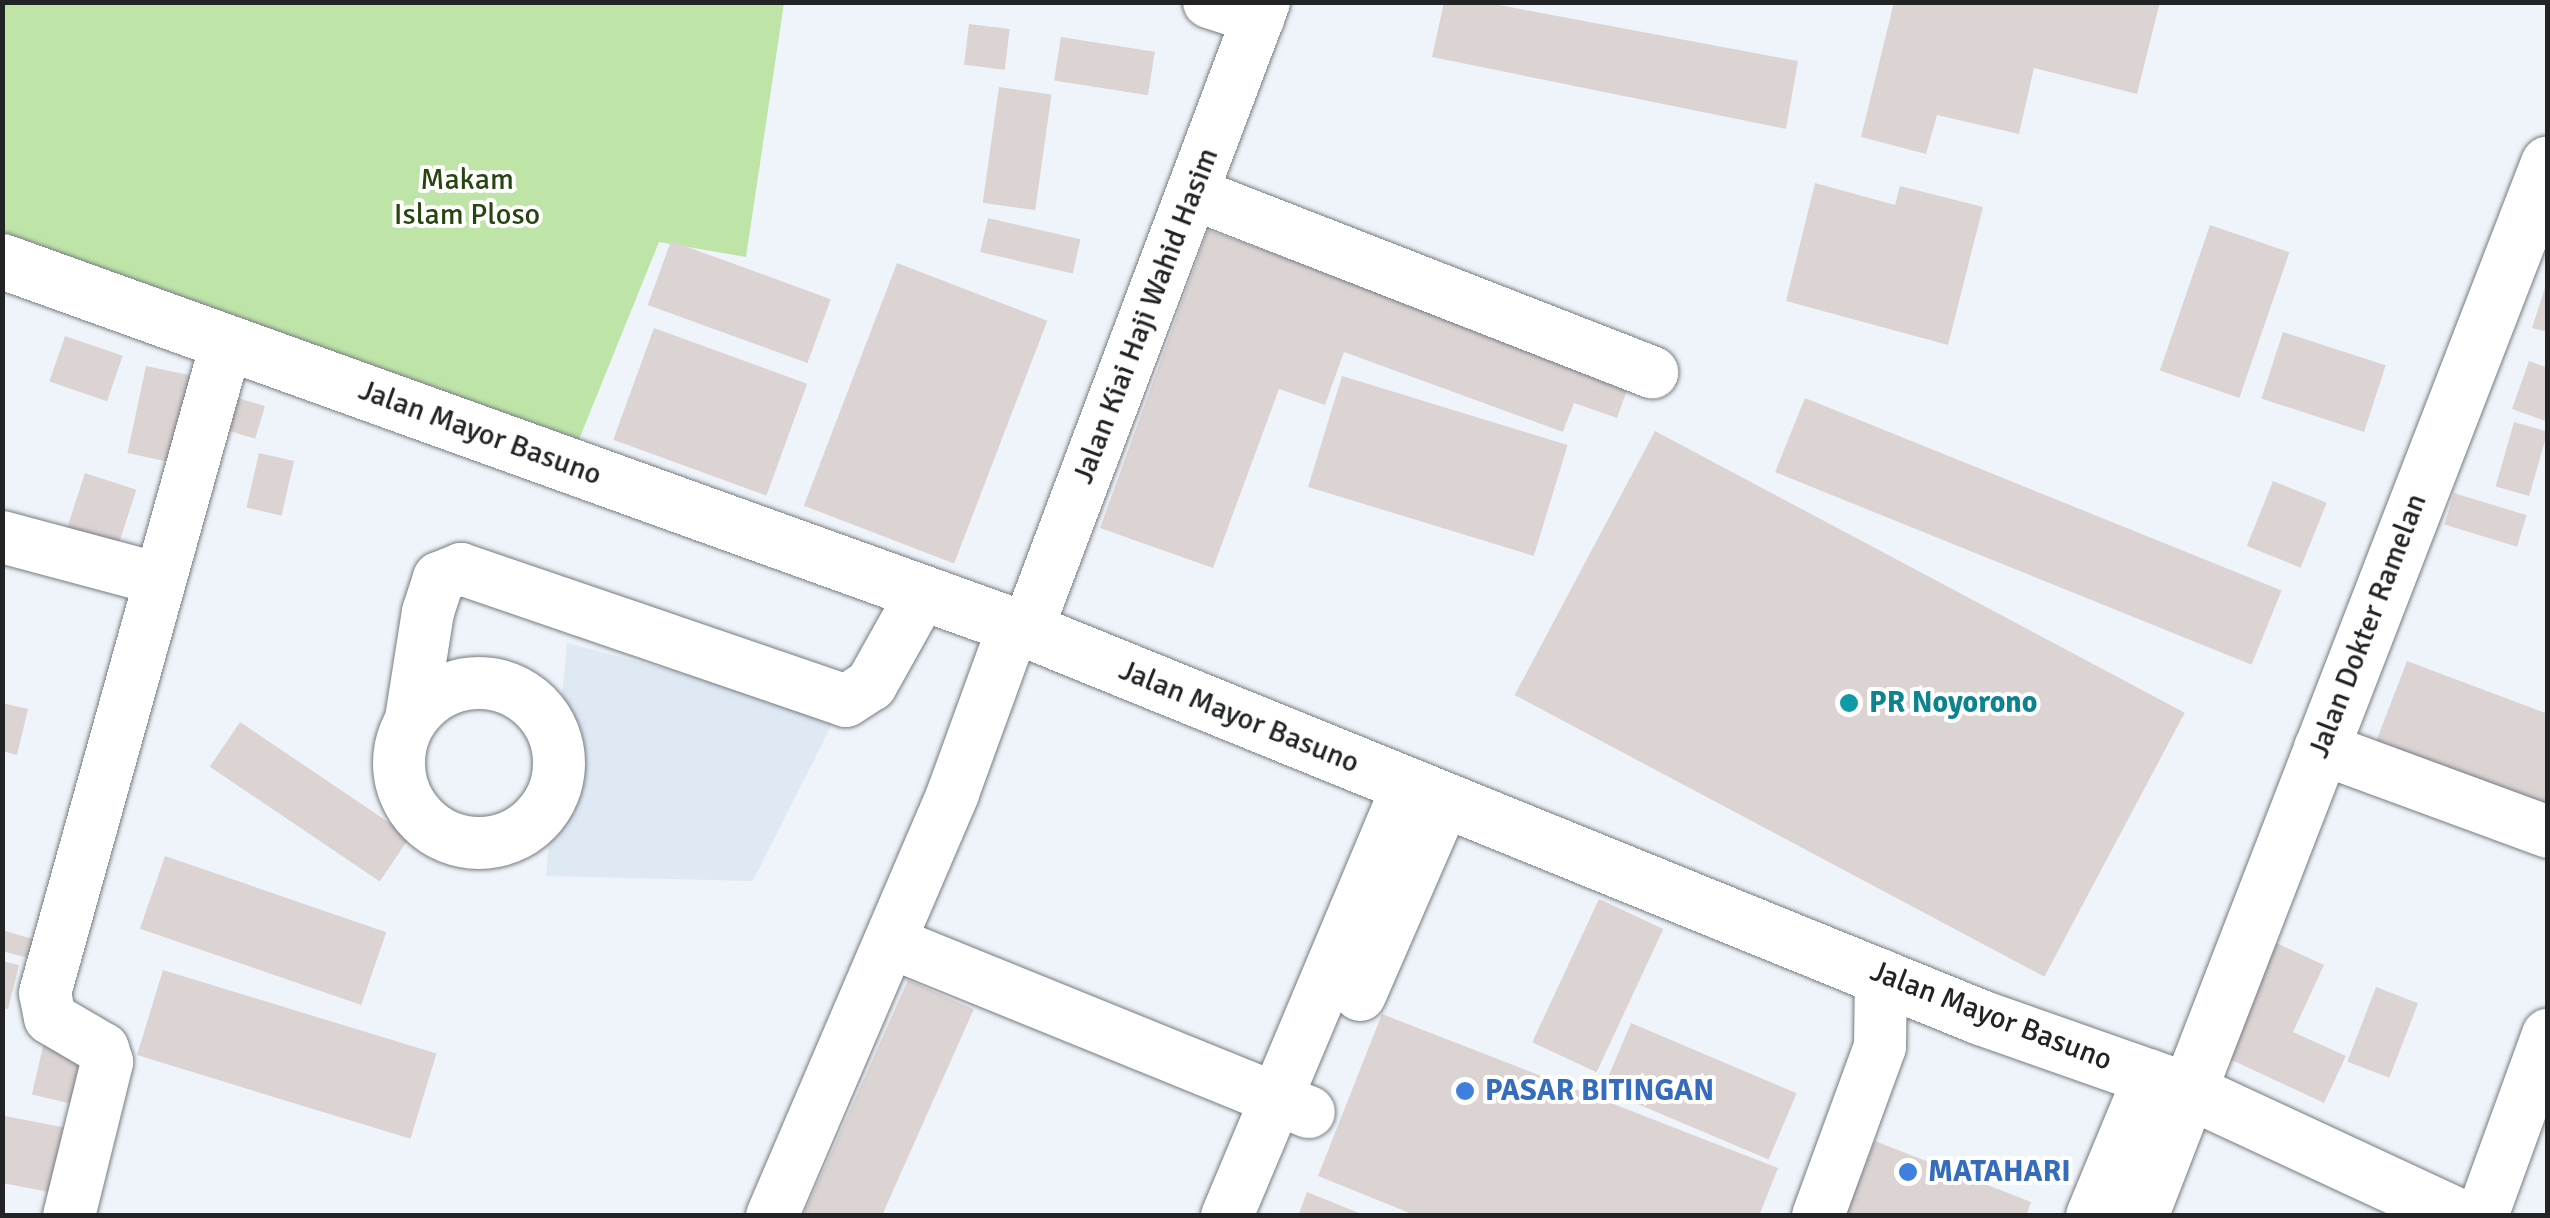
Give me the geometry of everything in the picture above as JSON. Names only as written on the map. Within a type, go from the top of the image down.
[{"type":"main road","name":"Jalan Dokter Ramelan","points":[[2140,1215],[2169,1083],[2320,748],[2548,163]]},
{"type":"main road","name":"Jalan Mayor Basuno","points":[[2,260],[1021,628],[1882,975],[2169,1083],[2458,1216]]},
{"type":"street","points":[[1209,2],[1261,10]]},
{"type":"street","name":"Jalan Kiai Haji Wahid Hasim","points":[[772,1216],[1021,628],[1261,10]]},
{"type":"street","points":[[1192,193],[1652,372]]},
{"type":"street","points":[[69,1216],[107,1062],[103,1049],[50,1018],[45,993],[227,341]]},
{"type":"street","points":[[2,537],[159,579]]},
{"type":"street","points":[[411,719],[439,578],[461,568],[846,702],[871,685],[922,592]]},
{"type":"street","points":[[2320,748],[2548,832]]},
{"type":"street","points":[[1262,1216],[1294,1105],[1426,794]]},
{"type":"street","points":[[890,942],[1294,1105]]},
{"type":"street","points":[[1818,1216],[1880,1046],[1882,975]]},
{"type":"street","points":[[2482,1216],[2548,1035]]},
{"type":"street","points":[[2092,1216],[2169,1083]]},
{"type":"street","points":[[1227,1216],[1294,1105]]},
{"type":"shaded area","points":[[567,643],[837,714],[753,881],[546,876]]},
{"type":"green space","name":"Makam Islam Ploso","points":[[3,3],[784,3],[746,257],[659,242],[578,442],[3,243]]},
{"type":"building","points":[[1444,2],[1483,2],[1798,61],[1786,129],[1432,57]]},
{"type":"building","points":[[1894,2],[2160,2],[2137,94],[2034,68],[2019,134],[1937,115],[1926,154],[1861,137]]},
{"type":"building","points":[[969,24],[1010,29],[1005,70],[964,65]]},
{"type":"building","points":[[1061,37],[1155,52],[1148,95],[1054,80]]},
{"type":"building","points":[[999,87],[1051,94],[1035,210],[983,203]]},
{"type":"building","points":[[1815,183],[1895,205],[1900,186],[1983,207],[1948,345],[1786,301]]},
{"type":"building","points":[[988,218],[1081,239],[1073,273],[980,252]]},
{"type":"building","points":[[2210,225],[2289,252],[2239,398],[2160,371]]},
{"type":"building","points":[[1208,230],[1630,382],[1617,418],[1574,403],[1563,432],[1344,352],[1325,405],[1279,389],[1213,568],[1100,528]]},
{"type":"building","points":[[671,241],[831,299],[807,363],[648,305]]},
{"type":"building","points":[[897,263],[1047,321],[954,563],[804,506]]},
{"type":"building","points":[[2548,278],[2548,332],[2532,328]]},
{"type":"building","points":[[654,328],[807,384],[766,496],[613,440]]},
{"type":"building","points":[[2283,332],[2386,365],[2364,432],[2261,399]]},
{"type":"building","points":[[65,336],[123,356],[107,401],[49,381]]},
{"type":"building","points":[[2529,361],[2548,368],[2548,422],[2512,409]]},
{"type":"building","points":[[146,366],[190,375],[172,462],[127,453]]},
{"type":"building","points":[[1342,376],[1568,445],[1534,556],[1308,487]]},
{"type":"building","points":[[222,393],[265,406],[255,439],[212,426]]},
{"type":"building","points":[[1805,398],[2282,591],[2252,665],[1775,472]]},
{"type":"building","points":[[2514,422],[2548,432],[2529,496],[2496,486]]},
{"type":"building","name":"PR Noyorono","points":[[1655,431],[2185,713],[2044,977],[1515,695]]},
{"type":"building","points":[[259,453],[294,461],[281,516],[246,508]]},
{"type":"building","points":[[85,473],[136,490],[118,545],[67,528]]},
{"type":"building","points":[[2273,481],[2327,503],[2301,568],[2247,546]]},
{"type":"building","points":[[2454,493],[2527,515],[2517,547],[2444,525]]},
{"type":"building","points":[[2407,661],[2548,714],[2548,818],[2372,752]]},
{"type":"building","points":[[2,703],[28,709],[17,755],[2,751]]},
{"type":"building","points":[[240,722],[410,837],[380,881],[210,767]]},
{"type":"building","points":[[165,856],[386,932],[361,1005],[140,929]]},
{"type":"building","points":[[1599,899],[1663,929],[1597,1072],[1532,1042]]},
{"type":"building","points":[[2,930],[33,939],[28,958],[2,951]]},
{"type":"building","points":[[2274,942],[2324,965],[2293,1032],[2346,1056],[2324,1103],[2221,1055]]},
{"type":"building","points":[[2,961],[19,965],[8,1009],[2,1008]]},
{"type":"building","points":[[163,970],[437,1054],[410,1139],[137,1055]]},
{"type":"building","points":[[908,980],[974,1009],[882,1216],[803,1216]]},
{"type":"building","points":[[2376,987],[2418,1003],[2389,1078],[2347,1062]]},
{"type":"building","name":"PASAR BITINGAN","points":[[1382,1014],[1778,1168],[1759,1216],[1417,1216],[1318,1176]]},
{"type":"building","points":[[1631,1023],[1797,1093],[1769,1160],[1603,1089]]},
{"type":"building","points":[[44,1042],[100,1055],[87,1107],[32,1095]]},
{"type":"building","points":[[5,1116],[72,1129],[60,1194],[2,1183]]},
{"type":"building","name":"MATAHARI","points":[[1875,1141],[2031,1202],[2026,1216],[1845,1216]]},
{"type":"building","points":[[1307,1192],[1364,1215],[1364,1216],[1298,1216]]},
{"type":"place","name":"PR Noyorono","points":[[1849,703]]},
{"type":"place","name":"PASAR BITINGAN","points":[[1465,1091]]},
{"type":"place","name":"MATAHARI","points":[[1908,1172]]}]
